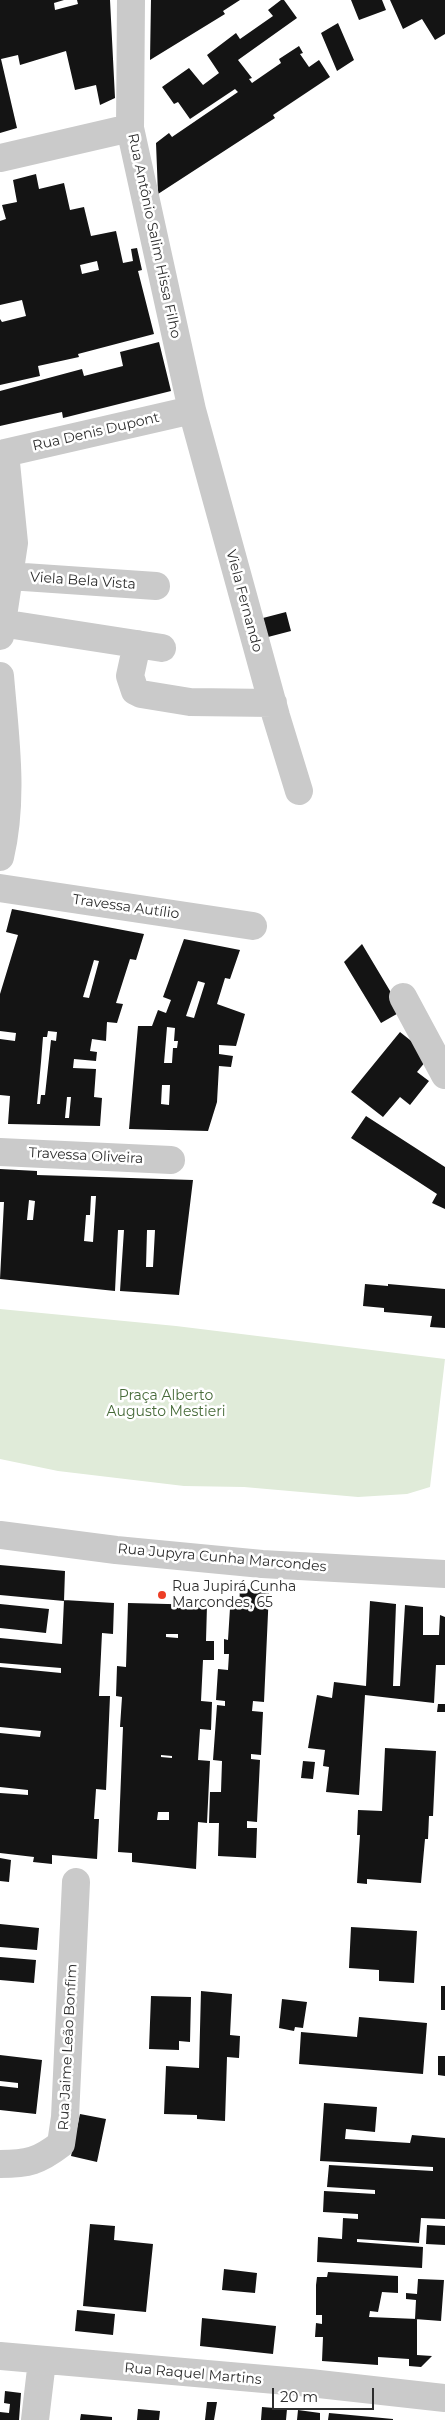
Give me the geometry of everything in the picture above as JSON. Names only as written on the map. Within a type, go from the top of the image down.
[{"type":"street","name":"Rua Antônio Salim Hissa Filho","points":[[131,0],[130,128],[192,410]]},
{"type":"street","points":[[0,158],[130,128]]},
{"type":"street","name":"Rua Denis Dupont","points":[[3,454],[192,410]]},
{"type":"street","name":"Viela Fernando","points":[[192,410],[272,703],[299,791]]},
{"type":"street","points":[[0,636],[0,623],[14,543],[3,454]]},
{"type":"street","name":"Viela Bela Vista","points":[[9,576],[156,586]]},
{"type":"street","points":[[0,623],[149,646],[130,676],[132,685],[141,694],[190,702],[272,703]]},
{"type":"street","points":[[0,676],[8,790],[4,839],[0,857]]},
{"type":"street","name":"Travessa Autílio","points":[[0,888],[253,926]]},
{"type":"street","points":[[403,997],[445,1075]]},
{"type":"street","name":"Travessa Oliveira","points":[[0,1152],[171,1160]]},
{"type":"street","name":"Rua Jupyra Cunha Marcondes","points":[[0,1535],[116,1550],[262,1564],[354,1567],[445,1574]]},
{"type":"street","name":"Rua Jaime Leão Bonfim","points":[[0,2164],[25,2164],[43,2158],[61,2144],[65,2117],[76,1882]]},
{"type":"street","name":"Rua Raquel Martins","points":[[0,2356],[310,2383],[445,2398]]},
{"type":"street","points":[[35,2420],[42,2361]]},
{"type":"green space","name":"Praça Alberto Augusto Mestieri","points":[[0,1309],[176,1326],[445,1359],[430,1487],[407,1494],[358,1497],[244,1487],[184,1486],[58,1471],[0,1459]]},
{"type":"building","points":[[0,0],[64,0],[54,3],[55,10],[78,4],[77,0],[110,0],[115,98],[100,105],[96,85],[75,90],[66,51],[20,65],[18,55],[1,59],[17,128],[0,133]]},
{"type":"building","points":[[151,0],[240,0],[223,11],[225,14],[150,60]]},
{"type":"building","points":[[281,0],[284,0],[297,18],[238,60],[252,78],[249,79],[252,83],[281,63],[279,59],[299,46],[303,53],[300,54],[309,67],[319,60],[330,77],[273,115],[275,118],[158,194],[156,143],[169,133],[172,137],[238,92],[235,89],[190,119],[178,102],[174,104],[162,87],[189,68],[203,85],[219,73],[207,55],[236,33],[240,39],[273,16],[268,10]]},
{"type":"building","points":[[351,0],[382,0],[386,10],[359,20]]},
{"type":"building","points":[[390,0],[445,0],[445,34],[435,40],[422,19],[403,29]]},
{"type":"building","points":[[338,23],[354,60],[337,71],[321,33]]},
{"type":"building","points":[[36,174],[39,189],[64,183],[70,210],[84,207],[91,236],[116,231],[123,263],[133,261],[131,249],[137,248],[142,270],[138,271],[154,334],[78,354],[79,357],[38,366],[40,376],[0,385],[0,319],[2,322],[26,316],[22,300],[0,305],[0,221],[6,219],[2,205],[17,202],[13,180]],"holes":[[[97,261],[99,270],[82,274],[80,265]]]},
{"type":"building","points":[[159,342],[171,391],[63,418],[62,412],[0,426],[0,391],[82,369],[84,376],[123,366],[120,352]]},
{"type":"building","points":[[286,612],[291,631],[268,637],[263,618]]},
{"type":"building","points":[[12,909],[144,934],[136,960],[130,959],[116,1003],[123,1004],[117,1023],[107,1022],[106,1041],[92,1039],[90,1051],[97,1052],[96,1061],[74,1059],[73,1068],[96,1069],[94,1097],[102,1098],[100,1126],[8,1124],[10,1096],[0,1095],[0,1039],[15,1041],[16,1033],[0,1031],[0,994],[18,935],[6,932]],"holes":[[[94,960],[99,961],[89,998],[83,997]],[[48,1031],[57,1032],[56,1041],[51,1040],[45,1095],[41,1095],[40,1104],[37,1104],[43,1037],[47,1037]],[[67,1097],[71,1097],[69,1118],[65,1118]]]},
{"type":"building","points":[[184,939],[240,950],[230,979],[225,978],[217,1004],[245,1014],[236,1046],[219,1045],[219,1054],[233,1056],[231,1067],[219,1066],[217,1102],[208,1131],[129,1129],[138,1026],[152,1026],[158,1010],[166,1013],[171,1000],[163,997]],"holes":[[[198,981],[205,983],[194,1018],[186,1016]],[[167,1027],[175,1028],[174,1041],[178,1041],[177,1048],[173,1048],[172,1063],[164,1063]],[[162,1085],[170,1085],[169,1105],[161,1104]]]},
{"type":"building","points":[[362,944],[402,1011],[381,1023],[344,962]]},
{"type":"building","points":[[400,1032],[430,1056],[417,1072],[429,1081],[410,1105],[400,1097],[383,1117],[351,1092]]},
{"type":"building","points":[[366,1116],[445,1167],[445,1209],[432,1203],[437,1194],[351,1138]]},
{"type":"building","points":[[0,1169],[37,1171],[37,1175],[193,1180],[179,1295],[120,1291],[124,1230],[118,1230],[115,1291],[0,1279],[4,1202],[0,1202]],"holes":[[[91,1196],[96,1196],[93,1242],[84,1241],[86,1215],[90,1215]],[[29,1200],[35,1201],[33,1220],[27,1220]],[[147,1230],[155,1230],[153,1267],[146,1267]]]},
{"type":"building","points":[[365,1284],[445,1289],[445,1328],[430,1327],[432,1316],[384,1312],[384,1308],[363,1306]]},
{"type":"building","points":[[0,1565],[65,1571],[64,1601],[0,1595]]},
{"type":"building","points":[[240,1588],[269,1591],[264,1702],[253,1701],[252,1711],[263,1712],[261,1755],[251,1754],[251,1759],[260,1760],[257,1822],[247,1821],[247,1828],[257,1828],[256,1858],[218,1856],[219,1823],[209,1823],[210,1792],[221,1792],[222,1761],[213,1760],[217,1705],[225,1706],[225,1701],[216,1700],[218,1669],[228,1670],[229,1654],[224,1654],[224,1639],[228,1640],[230,1608],[239,1608]]},
{"type":"building","points":[[64,1600],[114,1603],[113,1634],[102,1633],[99,1696],[110,1696],[106,1790],[96,1789],[94,1819],[99,1819],[97,1859],[52,1855],[52,1864],[33,1862],[34,1857],[0,1853],[0,1793],[28,1795],[28,1790],[0,1787],[0,1733],[40,1737],[41,1731],[0,1727],[0,1667],[61,1673],[61,1668],[0,1663],[0,1638],[62,1644]]},
{"type":"building","points":[[370,1601],[396,1604],[393,1686],[400,1686],[405,1605],[423,1607],[423,1635],[439,1635],[440,1615],[445,1617],[445,1665],[436,1665],[434,1703],[365,1695],[359,1795],[326,1792],[329,1767],[323,1766],[325,1750],[308,1748],[317,1695],[332,1698],[334,1682],[366,1686]]},
{"type":"building","points":[[128,1603],[207,1605],[206,1641],[214,1641],[214,1660],[203,1660],[201,1701],[212,1702],[211,1730],[200,1729],[198,1760],[210,1761],[207,1823],[198,1822],[196,1869],[132,1862],[132,1853],[118,1852],[123,1727],[120,1727],[122,1697],[116,1696],[117,1666],[126,1667]],"holes":[[[166,1634],[178,1634],[178,1638],[166,1637]],[[161,1755],[172,1756],[172,1758],[161,1757]],[[158,1812],[169,1812],[169,1820],[157,1820]]]},
{"type":"building","points":[[0,1604],[49,1609],[46,1633],[0,1628]]},
{"type":"building","points":[[438,1704],[445,1704],[445,1712],[437,1712]]},
{"type":"building","points":[[385,1748],[436,1751],[433,1816],[429,1816],[428,1839],[425,1839],[421,1883],[367,1879],[367,1884],[357,1883],[360,1835],[357,1835],[358,1810],[382,1811]]},
{"type":"building","points":[[303,1761],[315,1762],[313,1779],[301,1778]]},
{"type":"building","points":[[0,1858],[11,1860],[9,1882],[0,1881]]},
{"type":"building","points":[[0,1924],[39,1928],[37,1950],[0,1947]]},
{"type":"building","points":[[351,1927],[417,1931],[414,1983],[379,1981],[379,1970],[349,1968]]},
{"type":"building","points":[[0,1957],[36,1960],[34,1983],[0,1980]]},
{"type":"building","points":[[441,1986],[445,1986],[445,2010],[441,2010]]},
{"type":"building","points":[[201,1991],[232,1994],[230,2035],[240,2036],[239,2058],[227,2057],[225,2121],[197,2119],[197,2115],[164,2114],[166,2066],[199,2068]]},
{"type":"building","points":[[151,1996],[191,1997],[190,2042],[179,2041],[179,2050],[149,2049]]},
{"type":"building","points":[[282,1999],[307,2002],[303,2028],[295,2027],[294,2031],[279,2028]]},
{"type":"building","points":[[359,2017],[427,2023],[423,2074],[299,2064],[301,2032],[357,2037]]},
{"type":"building","points":[[0,2055],[42,2060],[36,2114],[0,2110],[0,2086],[18,2088],[18,2083],[0,2081]]},
{"type":"building","points":[[438,2056],[445,2056],[445,2076],[438,2075]]},
{"type":"building","points":[[324,2103],[377,2107],[375,2132],[346,2129],[345,2139],[410,2143],[412,2135],[445,2138],[445,2219],[421,2218],[419,2243],[357,2239],[357,2242],[423,2247],[422,2268],[317,2262],[318,2237],[342,2239],[343,2218],[358,2219],[358,2214],[323,2212],[324,2191],[375,2194],[375,2190],[327,2187],[329,2165],[433,2171],[433,2167],[320,2161]]},
{"type":"building","points":[[80,2114],[106,2119],[97,2162],[71,2156]]},
{"type":"building","points":[[90,2224],[115,2226],[114,2240],[153,2244],[146,2312],[83,2306]]},
{"type":"building","points":[[427,2225],[445,2226],[445,2245],[426,2244]]},
{"type":"building","points":[[224,2269],[257,2273],[255,2293],[222,2290]]},
{"type":"building","points":[[328,2272],[398,2276],[398,2293],[382,2292],[378,2312],[370,2311],[369,2317],[417,2319],[417,2355],[432,2356],[421,2367],[409,2366],[409,2359],[378,2357],[378,2365],[322,2361],[323,2337],[315,2337],[316,2323],[322,2324],[322,2315],[316,2315],[316,2285],[317,2277],[327,2277]]},
{"type":"building","points":[[418,2279],[444,2280],[441,2321],[415,2319],[416,2300],[406,2299],[406,2293],[417,2294]]},
{"type":"building","points":[[77,2310],[115,2314],[113,2335],[75,2331]]},
{"type":"building","points":[[202,2318],[276,2326],[273,2354],[200,2346]]},
{"type":"building","points":[[5,2391],[21,2393],[19,2420],[0,2420],[0,2412],[9,2413],[10,2404],[4,2403]]},
{"type":"building","points":[[207,2402],[217,2402],[214,2420],[205,2420]]},
{"type":"building","points":[[262,2407],[287,2409],[286,2420],[261,2420]]},
{"type":"building","points":[[138,2409],[160,2411],[159,2420],[137,2420]]},
{"type":"building","points":[[298,2410],[320,2413],[320,2420],[297,2420]]},
{"type":"building","points":[[329,2413],[393,2419],[393,2420],[328,2420]]},
{"type":"building","points":[[81,2414],[112,2417],[112,2420],[80,2420]]},
{"type":"place","name":"Rua Jupirá Cunha Marcondes, 65","points":[[162,1595]]}]
